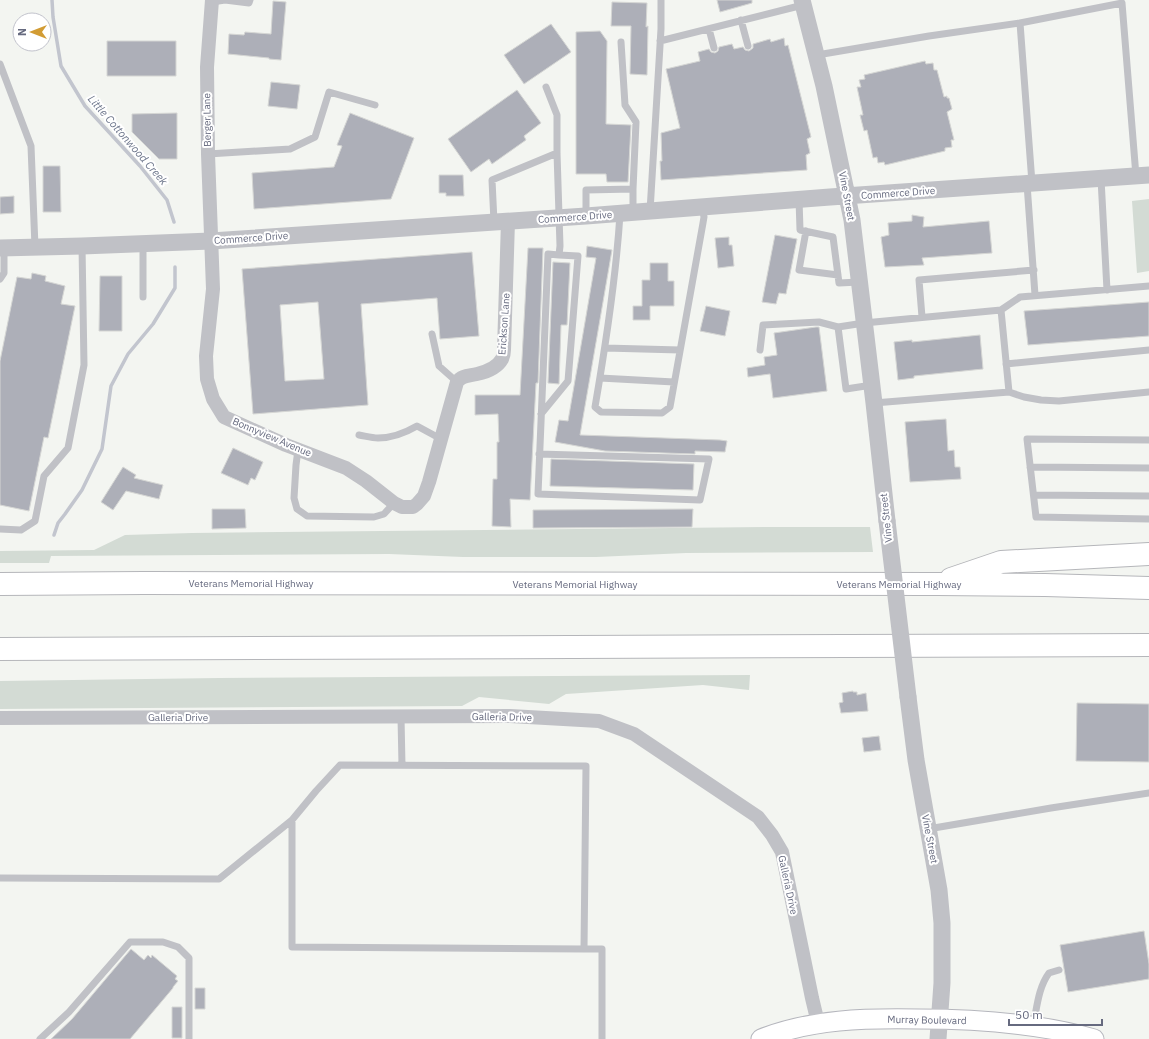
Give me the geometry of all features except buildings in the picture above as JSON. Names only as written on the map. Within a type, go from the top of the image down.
[{"type":"highway","points":[[937,584],[1001,562],[1149,554]]},
{"type":"highway","name":"Veterans Memorial Highway","points":[[0,584],[937,584],[1149,588]]},
{"type":"highway","points":[[0,649],[1149,644]]},
{"type":"main road","name":"Murray Boulevard","points":[[761,1039],[802,1026],[858,1019],[940,1019],[994,1022],[1033,1026],[1060,1035],[1094,1039]]},
{"type":"street","name":"Berger Lane","points":[[212,1],[206,67],[212,241]]},
{"type":"street","name":"Vine Street","points":[[803,2],[817,55],[852,220],[872,385],[886,521],[916,760],[939,890],[942,923],[942,983],[938,1039]]},
{"type":"street","name":"Commerce Drive","points":[[2,248],[212,241],[559,218],[799,199],[1143,176]]},
{"type":"street","name":"Erickson Lane","points":[[457,382],[460,377],[477,374],[496,366],[502,359],[504,350],[501,222]]},
{"type":"street","name":"Bonnyview Avenue","points":[[212,241],[213,289],[206,356],[206,379],[213,399],[224,417],[286,445],[346,468],[366,481],[394,503],[402,507],[413,507],[424,496],[441,439]]},
{"type":"street","points":[[441,439],[457,382]]},
{"type":"street","name":"Galleria Drive","points":[[0,718],[510,716],[599,721],[634,734],[758,817],[772,835],[782,852],[818,1023]]},
{"type":"lane","points":[[212,1],[225,0],[249,3],[250,0]]},
{"type":"lane","points":[[650,211],[661,0]]},
{"type":"lane","points":[[660,41],[803,2]]},
{"type":"lane","points":[[817,55],[921,37],[1020,23],[1122,4],[1143,176]]},
{"type":"lane","points":[[741,20],[748,46]]},
{"type":"lane","points":[[1020,23],[1035,295]]},
{"type":"lane","points":[[708,29],[714,48]]},
{"type":"lane","points":[[620,42],[625,105],[636,122],[633,189],[626,213],[617,263],[595,407],[600,412],[662,413],[670,407],[704,217],[702,206]]},
{"type":"lane","points":[[0,64],[31,146],[35,247]]},
{"type":"lane","points":[[546,87],[557,115],[556,153],[559,255]]},
{"type":"lane","points":[[208,154],[290,149],[314,136],[329,92],[375,105]]},
{"type":"lane","points":[[501,222],[492,180],[556,153]]},
{"type":"lane","points":[[1101,179],[1107,290]]},
{"type":"lane","points":[[586,216],[586,190],[633,189]]},
{"type":"lane","points":[[799,199],[800,230],[833,237],[839,283],[860,282]]},
{"type":"lane","points":[[806,231],[799,270],[838,275]]},
{"type":"lane","points":[[143,244],[143,297]]},
{"type":"lane","points":[[0,529],[21,530],[35,521],[44,476],[68,448],[84,364],[82,246]]},
{"type":"lane","points":[[0,279],[4,274],[2,248]]},
{"type":"lane","points":[[539,454],[709,459],[700,500],[538,494],[539,454],[548,254],[578,256],[568,381],[541,414]]},
{"type":"lane","points":[[922,317],[919,280],[1034,270]]},
{"type":"lane","points":[[760,350],[763,325],[819,322],[838,327],[864,322],[1001,310],[1020,297],[1035,295],[1149,286]]},
{"type":"lane","points":[[1001,310],[1009,392]]},
{"type":"lane","points":[[838,327],[846,389],[872,385]]},
{"type":"lane","points":[[432,334],[439,366],[457,382]]},
{"type":"lane","points":[[605,348],[680,350]]},
{"type":"lane","points":[[1006,364],[1149,350]]},
{"type":"lane","points":[[600,378],[674,382]]},
{"type":"lane","points":[[874,403],[1009,392],[1024,397],[1059,401],[1149,392]]},
{"type":"lane","points":[[359,435],[377,438],[390,437],[406,432],[417,426],[441,439]]},
{"type":"lane","points":[[1149,440],[1027,439],[1036,517],[1149,519]]},
{"type":"lane","points":[[298,450],[294,498],[297,509],[307,516],[374,517],[384,514],[394,503]]},
{"type":"lane","points":[[1030,467],[1149,468]]},
{"type":"lane","points":[[1034,495],[1149,496]]},
{"type":"lane","points":[[401,717],[402,766]]},
{"type":"lane","points":[[0,878],[219,879],[292,820],[340,765],[586,766],[584,949]]},
{"type":"lane","points":[[927,829],[1149,793]]},
{"type":"lane","points":[[292,820],[292,947],[602,949],[602,1039]]},
{"type":"lane","points":[[40,1039],[69,1012],[130,942],[163,942],[178,947],[189,958],[189,1039]]},
{"type":"lane","points":[[1033,1026],[1044,979],[1049,973],[1058,970]]},
{"type":"shaded area","points":[[1149,199],[1149,271],[1137,273],[1132,201]]},
{"type":"shaded area","points":[[870,527],[873,552],[686,553],[596,557],[463,557],[389,554],[51,556],[49,563],[0,563],[0,551],[94,550],[125,535]]},
{"type":"shaded area","points":[[750,675],[749,690],[703,685],[566,694],[549,704],[479,697],[462,706],[0,709],[0,681],[219,678]]},
{"type":"waterway","name":"Little Cottonwood Creek","points":[[52,0],[53,17],[61,66],[85,106],[140,166],[167,200],[174,222]]},
{"type":"waterway","name":"Little Cottonwood Creek","points":[[54,535],[58,523],[82,490],[102,449],[111,386],[128,354],[153,324],[175,288],[175,267]]}]
